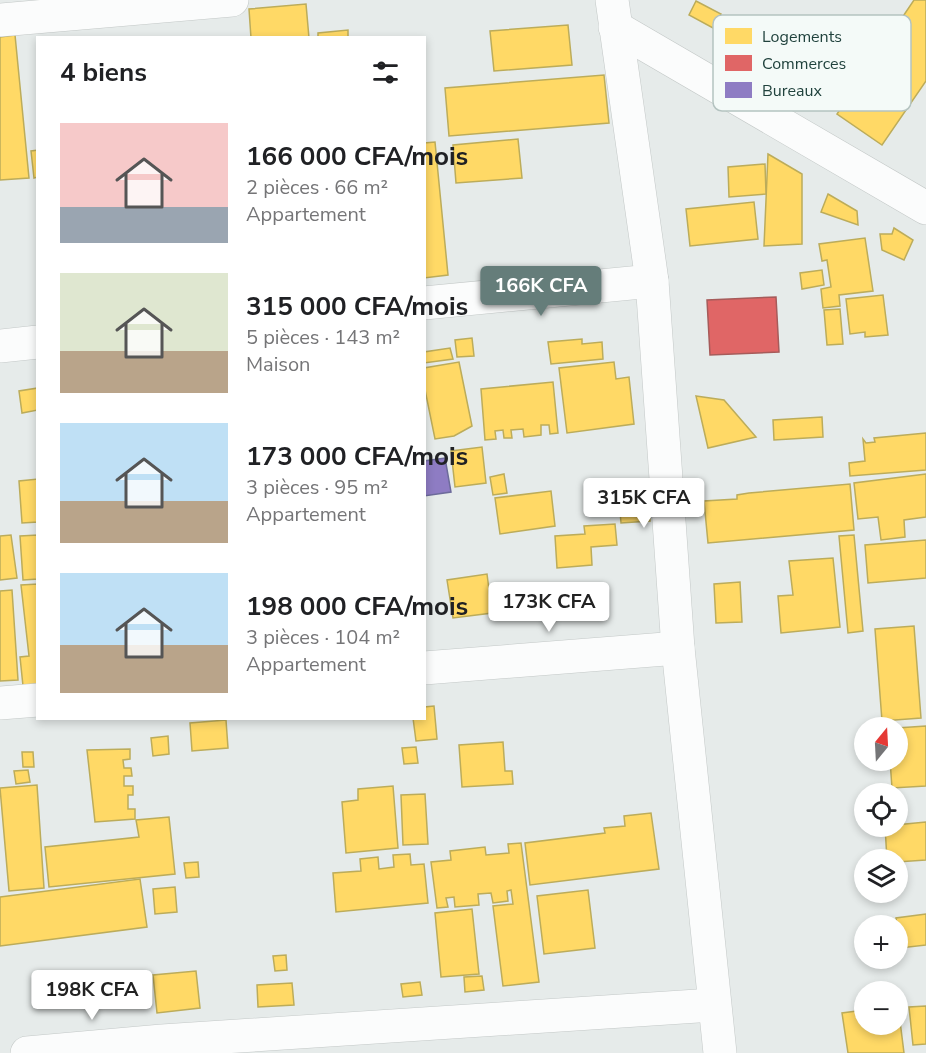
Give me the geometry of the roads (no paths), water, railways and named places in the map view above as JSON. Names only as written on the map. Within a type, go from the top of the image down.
[{"type":"street","points":[[0,20],[232,0]]},
{"type":"street","points":[[614,13],[713,75]]},
{"type":"street","points":[[614,13],[652,281],[678,648],[713,1005],[720,1053]]},
{"type":"street","points":[[771,111],[926,208]]},
{"type":"street","points":[[426,303],[652,281]]},
{"type":"street","points":[[0,345],[36,342]]},
{"type":"street","points":[[426,668],[678,648]]},
{"type":"street","points":[[0,703],[36,700]]},
{"type":"street","points":[[27,1053],[174,1040],[713,1005]]}]
